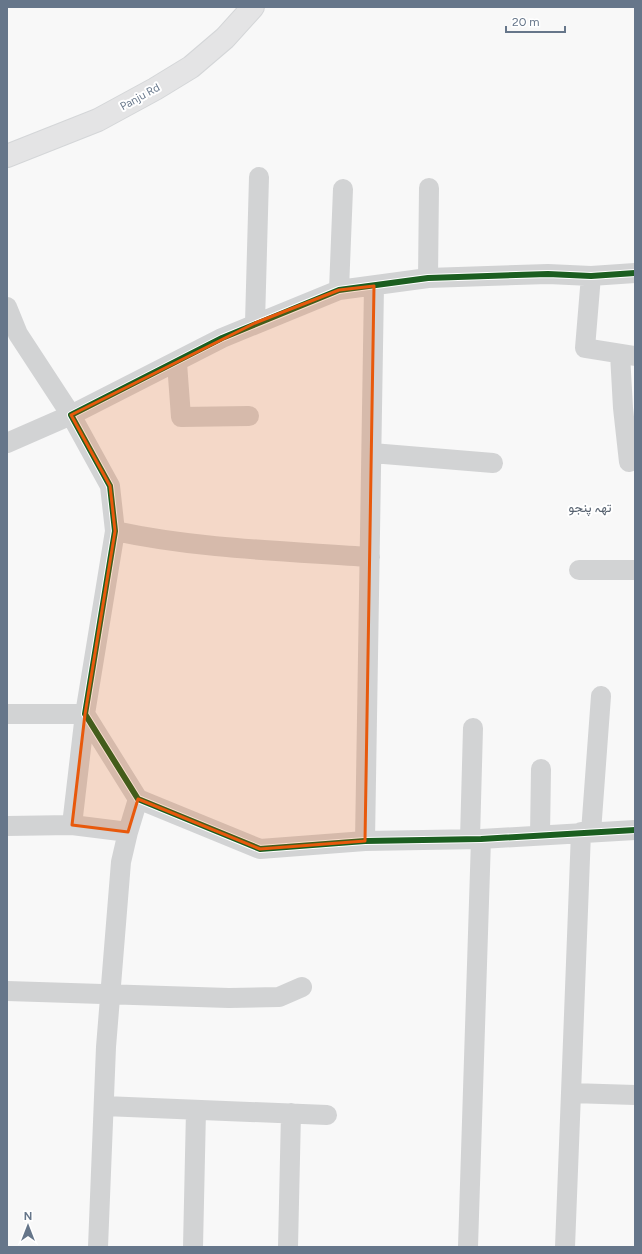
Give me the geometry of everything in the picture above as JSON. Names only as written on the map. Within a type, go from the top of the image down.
[{"type":"street","name":"Panju Rd","points":[[7,156],[98,120],[167,82],[191,67],[225,38],[253,7]]},
{"type":"street","points":[[255,323],[259,177]]},
{"type":"street","points":[[428,278],[429,188]]},
{"type":"street","points":[[339,290],[343,189]]},
{"type":"street","points":[[10,440],[71,415],[255,323],[339,290],[428,278],[548,274],[592,276],[635,273]]},
{"type":"street","points":[[592,276],[585,348],[628,355],[623,408],[629,462]]},
{"type":"street","points":[[365,841],[374,286]]},
{"type":"street","points":[[7,307],[18,334],[71,415],[110,486],[114,531],[85,714],[72,825]]},
{"type":"street","points":[[177,363],[181,417],[249,416]]},
{"type":"street","points":[[372,453],[493,463]]},
{"type":"street","points":[[114,531],[158,540],[203,545],[370,557]]},
{"type":"street","points":[[579,570],[635,570]]},
{"type":"street","points":[[565,1247],[571,1093],[586,832],[601,696]]},
{"type":"street","points":[[7,714],[85,714]]},
{"type":"street","points":[[85,714],[138,799],[260,849],[365,841],[476,839],[635,830]]},
{"type":"street","points":[[468,1247],[476,839],[473,728]]},
{"type":"street","points":[[540,835],[541,769]]},
{"type":"street","points":[[98,1247],[104,1106],[121,862],[138,799]]},
{"type":"street","points":[[7,826],[72,825],[128,832]]},
{"type":"street","points":[[7,991],[229,998],[279,997],[302,987]]},
{"type":"street","points":[[571,1093],[635,1095]]},
{"type":"street","points":[[104,1106],[327,1115]]},
{"type":"street","points":[[193,1247],[196,1110]]},
{"type":"street","points":[[288,1247],[291,1113]]},
{"type":"highlighted area","points":[[374,286],[365,841],[260,849],[138,799],[128,832],[72,825],[85,714],[115,531],[110,486],[71,415],[255,323],[339,290]]},
{"type":"cycle path","points":[[635,273],[591,276],[548,274],[428,278],[339,290],[222,338],[71,415],[110,486],[115,531],[85,714],[138,799],[260,849],[365,841],[481,839],[635,830]]},
{"type":"district","name":"تھہ پنجو","points":[[590,507]]}]
